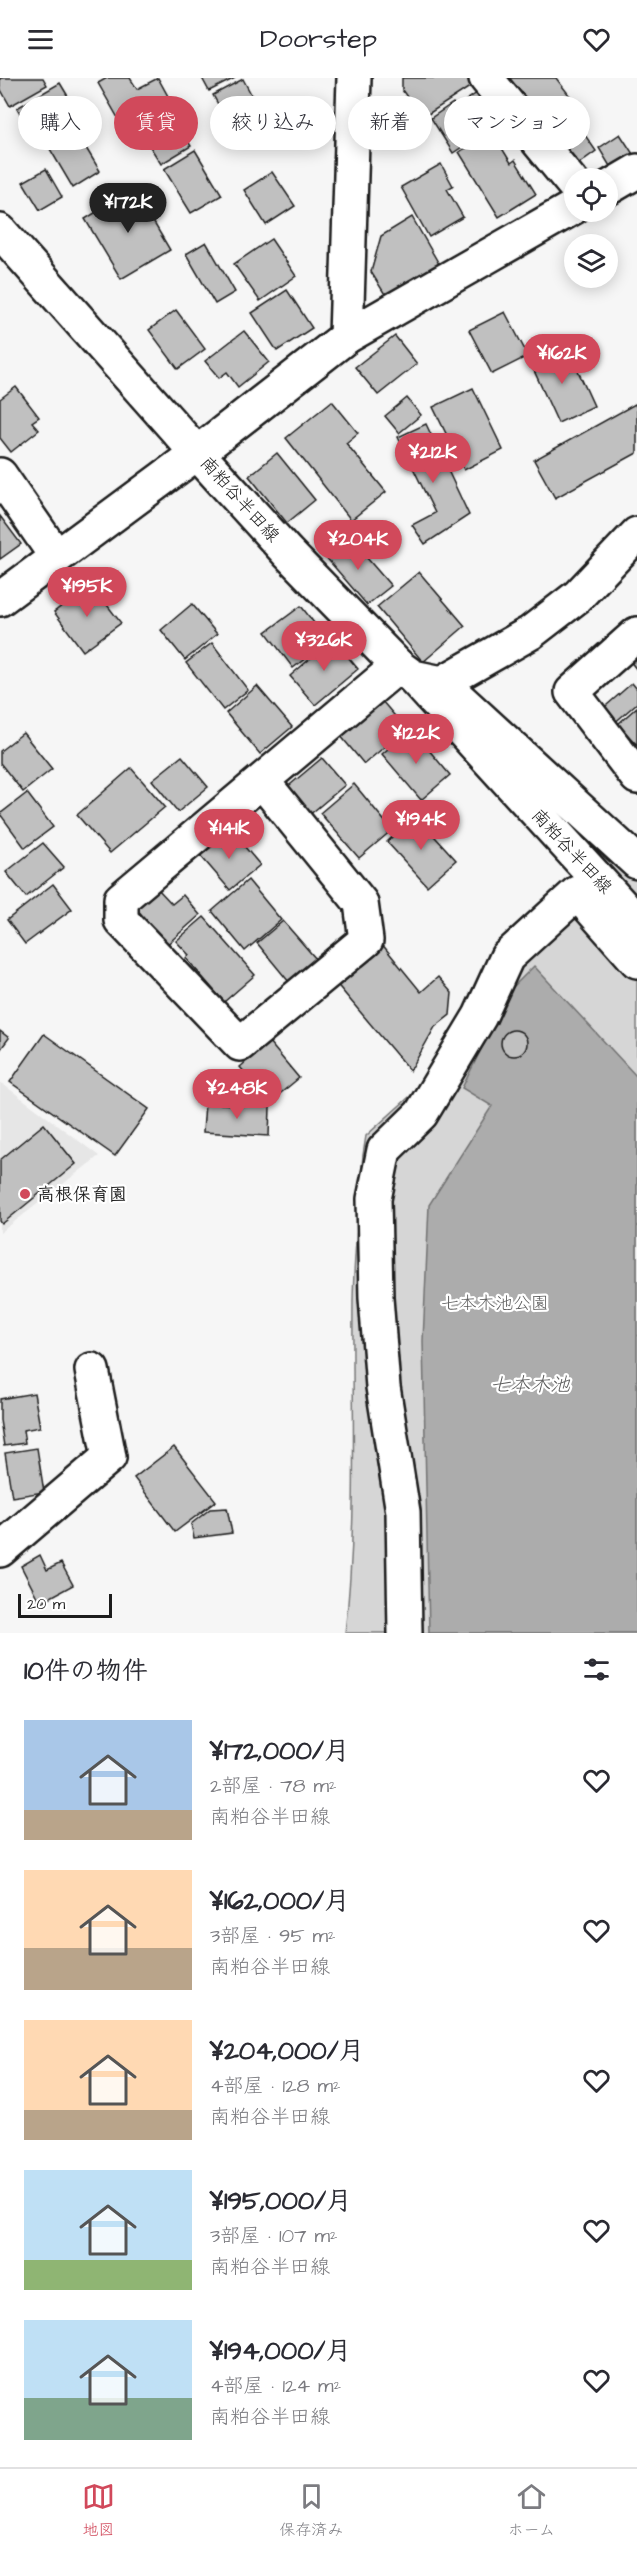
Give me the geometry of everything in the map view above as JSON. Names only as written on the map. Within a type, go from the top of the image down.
[{"type":"street","points":[[346,337],[354,78]]},
{"type":"street","points":[[486,78],[564,173]]},
{"type":"street","points":[[618,182],[637,171]]},
{"type":"street","name":"南粕谷半田線","points":[[564,213],[346,337],[197,453],[287,552],[417,675],[637,922]]},
{"type":"street","points":[[0,231],[197,453],[0,599]]},
{"type":"street","points":[[0,475],[56,556]]},
{"type":"street","points":[[261,781],[361,903],[366,940],[240,1044],[122,920],[121,899],[261,781],[417,675],[530,633],[578,596],[637,534]]},
{"type":"street","points":[[578,596],[637,565]]},
{"type":"street","points":[[637,634],[572,692],[637,777]]},
{"type":"street","points":[[417,675],[637,862]]},
{"type":"street","points":[[405,1633],[403,1512],[383,1387],[376,1298],[374,1199],[384,1150],[421,1114],[480,1016],[507,957],[577,893],[637,961]]},
{"type":"street","points":[[0,1550],[109,1457],[92,1370]]},
{"type":"shaded area","name":"高根保育園","points":[[0,1082],[99,1156],[0,1233]]},
{"type":"green space","points":[[511,764],[637,873],[637,898]]},
{"type":"green space","name":"七本木池","points":[[559,886],[637,974],[637,1633],[345,1633],[352,1550],[354,1467],[353,1301],[358,1209],[366,1136],[428,1080],[483,972],[513,928]]},
{"type":"water","name":"七本木池","points":[[534,966],[637,1077],[637,1633],[429,1633],[423,1341],[429,1205],[492,1106],[462,1088],[511,989]]},
{"type":"building","points":[[0,78],[43,78],[47,85],[28,96],[18,96],[18,101],[10,106],[0,88]]},
{"type":"building","points":[[107,78],[130,78],[137,89],[158,78],[168,96],[114,96],[114,111],[98,83]]},
{"type":"building","points":[[202,78],[235,78],[209,91]]},
{"type":"building","points":[[402,78],[473,78],[476,83],[456,96],[444,96],[444,104],[432,112],[432,96],[406,96],[402,90]]},
{"type":"building","points":[[502,78],[556,78],[570,96],[516,96]]},
{"type":"building","points":[[243,79],[252,96],[214,96]]},
{"type":"building","points":[[60,83],[68,96],[38,96]]},
{"type":"building","points":[[444,109],[444,139],[432,120]]},
{"type":"building","points":[[620,134],[633,154],[611,168],[599,148]]},
{"type":"building","points":[[590,142],[596,151],[573,168],[564,168],[552,150],[590,150]]},
{"type":"building","points":[[51,150],[87,150],[100,171],[73,188]]},
{"type":"building","points":[[152,150],[184,150],[161,164]]},
{"type":"building","points":[[195,150],[222,195],[191,213],[164,169]]},
{"type":"building","points":[[462,150],[503,150],[511,163],[515,160],[536,194],[499,217],[459,152]]},
{"type":"building","points":[[441,164],[453,186],[447,189],[463,217],[429,237],[401,187]]},
{"type":"building","points":[[46,169],[62,197],[40,210],[23,182]]},
{"type":"building","points":[[272,172],[295,206],[266,225],[244,190]]},
{"type":"building","points":[[134,189],[170,250],[121,279],[85,219]]},
{"type":"building","points":[[412,217],[439,264],[386,296],[371,272],[381,236]]},
{"type":"building","points":[[271,239],[296,276],[260,301],[234,264]]},
{"type":"building","points":[[206,242],[235,292],[215,304],[186,254]]},
{"type":"building","points":[[287,290],[312,328],[277,351],[252,313]]},
{"type":"building","points":[[176,310],[205,349],[178,369],[149,330]]},
{"type":"building","points":[[505,312],[528,356],[492,374],[469,330]]},
{"type":"building","points":[[244,331],[269,362],[238,387],[227,372],[219,378],[205,361]]},
{"type":"building","points":[[395,336],[417,364],[378,395],[355,367]]},
{"type":"building","points":[[567,347],[594,406],[558,423],[531,364]]},
{"type":"building","points":[[16,387],[39,417],[32,422],[39,430],[11,452],[0,438],[0,399]]},
{"type":"building","points":[[473,388],[503,450],[464,470],[433,407]]},
{"type":"building","points":[[407,398],[421,415],[399,433],[385,416]]},
{"type":"building","points":[[332,401],[358,433],[346,443],[386,492],[351,520],[286,438]]},
{"type":"building","points":[[635,404],[637,408],[637,453],[555,498],[534,460]]},
{"type":"building","points":[[426,424],[469,515],[425,544],[412,525],[435,513],[398,437]]},
{"type":"building","points":[[277,453],[315,500],[287,523],[249,476]]},
{"type":"building","points":[[0,516],[21,544],[0,559]]},
{"type":"building","points":[[348,536],[391,586],[367,605],[325,556]]},
{"type":"building","points":[[419,572],[465,626],[423,662],[377,607]]},
{"type":"building","points":[[91,584],[121,623],[83,651],[54,612]]},
{"type":"building","points":[[192,604],[217,634],[185,660],[161,630]]},
{"type":"building","points":[[301,606],[328,641],[293,668],[266,632]]},
{"type":"building","points":[[333,639],[358,669],[315,705],[290,676]]},
{"type":"building","points":[[212,643],[248,690],[223,710],[186,663]]},
{"type":"building","points":[[637,655],[637,670],[630,661]]},
{"type":"building","points":[[632,683],[637,689],[637,703],[611,726],[599,712]]},
{"type":"building","points":[[257,686],[292,727],[260,754],[226,713]]},
{"type":"building","points":[[382,701],[406,729],[364,764],[340,735]]},
{"type":"building","points":[[637,707],[637,745],[618,724]]},
{"type":"building","points":[[411,729],[450,775],[421,800],[382,754]]},
{"type":"building","points":[[23,733],[52,769],[23,792],[0,763],[0,751]]},
{"type":"building","points":[[182,756],[208,787],[178,812],[152,780]]},
{"type":"building","points":[[322,758],[345,785],[308,816],[285,789]]},
{"type":"building","points":[[131,768],[165,807],[110,853],[77,815]]},
{"type":"building","points":[[354,784],[392,830],[359,858],[320,813]]},
{"type":"building","points":[[27,793],[53,827],[25,848],[0,814]]},
{"type":"building","points":[[415,815],[456,860],[427,886],[387,842]]},
{"type":"building","points":[[225,832],[235,844],[239,840],[260,865],[230,890],[199,854]]},
{"type":"building","points":[[43,843],[64,867],[26,897],[6,872]]},
{"type":"building","points":[[248,880],[281,920],[245,951],[212,911]]},
{"type":"building","points":[[53,884],[72,909],[25,944],[7,920]]},
{"type":"building","points":[[158,889],[172,904],[183,895],[200,915],[162,949],[146,932],[152,927],[136,908]]},
{"type":"building","points":[[204,917],[255,975],[224,1002],[186,958],[189,955],[176,941]]},
{"type":"building","points":[[283,921],[316,959],[289,982],[257,943]]},
{"type":"building","points":[[381,943],[421,992],[438,977],[452,993],[450,1015],[435,1027],[410,1071],[335,982]]},
{"type":"building","points":[[514,1030],[523,1034],[527,1043],[523,1052],[514,1056],[505,1052],[501,1043],[505,1034]]},
{"type":"building","points":[[0,1031],[9,1038],[0,1050]]},
{"type":"building","points":[[44,1034],[149,1109],[115,1156],[10,1082]]},
{"type":"building","points":[[269,1042],[299,1078],[270,1102],[240,1067]]},
{"type":"building","points":[[205,1103],[270,1107],[269,1136],[203,1132]]},
{"type":"building","points":[[44,1124],[76,1164],[2,1224],[0,1221],[0,1160]]},
{"type":"building","points":[[34,1393],[40,1427],[23,1430],[25,1443],[4,1446],[0,1399]]},
{"type":"building","points":[[174,1447],[216,1501],[175,1532],[134,1478]]},
{"type":"building","points":[[37,1448],[44,1492],[12,1497],[5,1453]]},
{"type":"building","points":[[227,1508],[232,1533],[194,1538],[191,1524],[210,1509]]},
{"type":"building","points":[[40,1555],[47,1570],[61,1563],[73,1585],[40,1603],[21,1566]]},
{"type":"place","name":"高根保育園","points":[[25,1194]]},
{"type":"park label","name":"七本木池公園","points":[[495,1303]]}]
